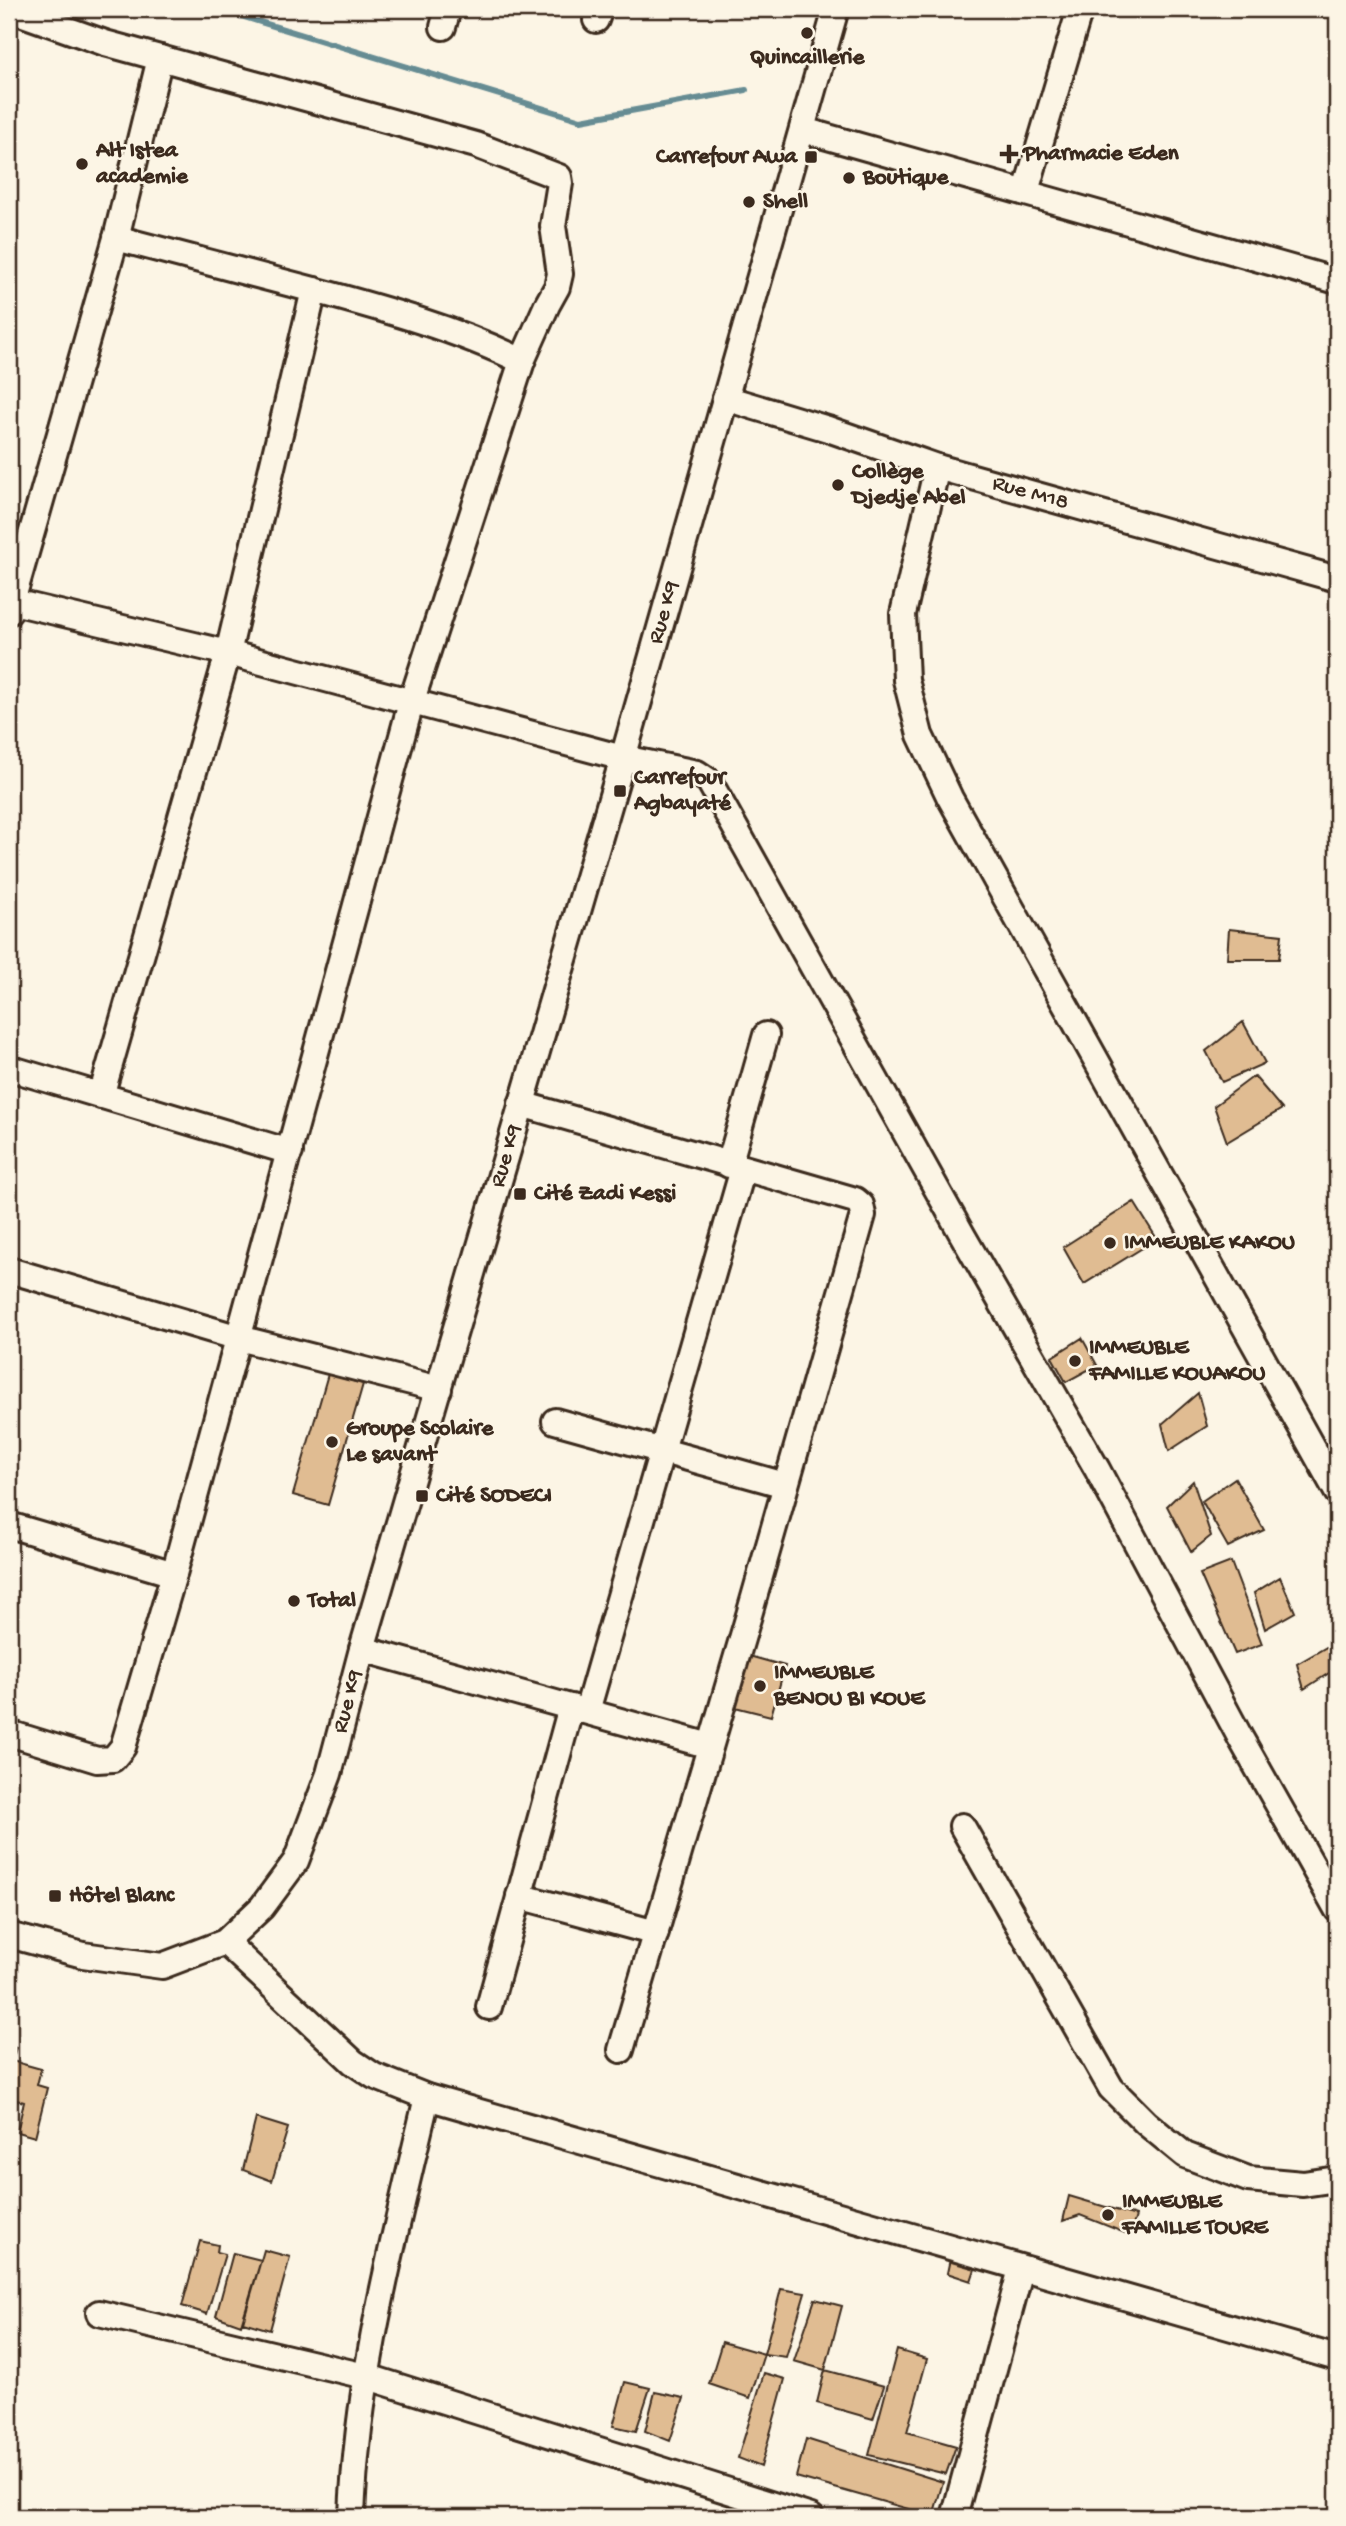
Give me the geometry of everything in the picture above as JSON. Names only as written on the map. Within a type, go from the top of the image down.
[{"type":"street","points":[[9,9],[106,43],[483,148],[559,177],[560,183],[553,226],[560,274],[557,288],[522,361],[411,703],[174,1574],[123,1747],[113,1759],[97,1760],[9,1733]]},
{"type":"street","name":"Rue K9","points":[[9,1935],[83,1955],[162,1966],[225,1942],[262,1907],[296,1861],[329,1773],[362,1649],[623,758],[836,9]]},
{"type":"street","points":[[1026,191],[1080,9]]},
{"type":"street","points":[[160,58],[116,238],[10,605],[228,653],[623,758],[697,773],[709,781],[904,1132],[1097,1469],[1241,1739],[1337,1909]]},
{"type":"street","points":[[803,130],[1337,281]]},
{"type":"street","points":[[116,238],[373,306],[479,341],[522,361]]},
{"type":"street","points":[[102,1096],[228,653],[314,290]]},
{"type":"street","name":"Rue M18","points":[[725,398],[828,429],[937,467],[1337,579]]},
{"type":"street","points":[[937,467],[903,614],[906,680],[920,734],[950,798],[1337,1492]]},
{"type":"street","points":[[489,2007],[519,1896],[661,1452],[736,1167],[766,1035]]},
{"type":"street","points":[[9,1068],[290,1152]]},
{"type":"street","points":[[521,1104],[855,1200],[861,1205],[863,1215],[621,2050]]},
{"type":"street","points":[[9,1270],[239,1338],[439,1390]]},
{"type":"street","points":[[555,1421],[785,1485]]},
{"type":"street","points":[[9,1525],[174,1574]]},
{"type":"street","points":[[362,1649],[710,1746]]},
{"type":"street","points":[[962,1826],[1111,2088],[1146,2123],[1185,2155],[1248,2179],[1303,2184],[1337,2179]]},
{"type":"street","points":[[519,1896],[656,1933]]},
{"type":"street","points":[[225,1942],[353,2062],[374,2076],[427,2097],[1337,2358]]},
{"type":"street","points":[[352,2517],[365,2376],[427,2097]]},
{"type":"street","points":[[954,2517],[1021,2269]]},
{"type":"street","points":[[99,2313],[365,2376],[811,2517]]},
{"type":"building","points":[[1229,929],[1282,935],[1279,959],[1227,959]]},
{"type":"building","points":[[1243,1022],[1265,1063],[1222,1082],[1206,1051]]},
{"type":"building","points":[[1254,1076],[1282,1109],[1227,1142],[1214,1106]]},
{"type":"building","name":"IMMEUBLE KAKOU","points":[[1134,1202],[1157,1239],[1084,1284],[1063,1247]]},
{"type":"building","name":"IMMEUBLE FAMILLE KOUAKOU","points":[[1082,1338],[1097,1365],[1066,1382],[1052,1357]]},
{"type":"building","points":[[328,1374],[363,1384],[328,1505],[293,1495]]},
{"type":"building","points":[[1198,1393],[1207,1426],[1169,1451],[1162,1424]]},
{"type":"building","points":[[1235,1478],[1264,1530],[1228,1547],[1202,1501]]},
{"type":"building","points":[[1193,1481],[1211,1536],[1191,1552],[1167,1506]]},
{"type":"building","points":[[1231,1562],[1262,1644],[1235,1654],[1200,1574]]},
{"type":"building","points":[[1280,1577],[1295,1612],[1265,1629],[1254,1593]]},
{"type":"building","points":[[1337,1641],[1337,1668],[1304,1689],[1297,1664]]},
{"type":"building","name":"IMMEUBLE BENOU BI KOUE","points":[[749,1656],[785,1666],[771,1716],[735,1707]]},
{"type":"building","points":[[9,2046],[16,2048],[12,2061],[41,2069],[37,2085],[47,2088],[35,2137],[17,2132],[24,2102],[9,2098]]},
{"type":"building","points":[[256,2118],[288,2128],[272,2181],[243,2170]]},
{"type":"building","name":"IMMEUBLE FAMILLE TOURE","points":[[1069,2196],[1136,2216],[1130,2235],[1080,2215],[1063,2221]]},
{"type":"building","points":[[200,2241],[218,2245],[217,2252],[225,2254],[207,2314],[182,2306]]},
{"type":"building","points":[[264,2250],[290,2257],[270,2330],[243,2322]]},
{"type":"building","points":[[233,2253],[261,2260],[241,2325],[216,2316]]},
{"type":"building","points":[[950,2259],[976,2266],[971,2281],[947,2273]]},
{"type":"building","points":[[781,2289],[805,2293],[786,2357],[764,2354]]},
{"type":"building","points":[[815,2299],[842,2306],[825,2370],[794,2361]]},
{"type":"building","points":[[722,2342],[764,2354],[750,2398],[709,2384]]},
{"type":"building","points":[[897,2350],[927,2359],[907,2432],[956,2446],[946,2474],[869,2455]]},
{"type":"building","points":[[825,2370],[884,2386],[873,2419],[817,2403]]},
{"type":"building","points":[[764,2373],[785,2379],[761,2467],[738,2458]]},
{"type":"building","points":[[625,2382],[650,2388],[636,2431],[613,2426]]},
{"type":"building","points":[[655,2392],[684,2398],[670,2441],[645,2431]]},
{"type":"building","points":[[806,2439],[943,2482],[933,2516],[796,2477]]},
{"type":"waterway","points":[[218,9],[581,120],[746,90]]},
{"type":"place","name":"Quincaillerie","points":[[807,33]]},
{"type":"place","name":"Pharmacie Eden","points":[[1009,154]]},
{"type":"place","name":"Carrefour Awa","points":[[811,157]]},
{"type":"place","name":"Alt Istea academie","points":[[82,164]]},
{"type":"place","name":"Boutique","points":[[849,178]]},
{"type":"place","name":"Shell","points":[[749,202]]},
{"type":"place","name":"Collège Djedje Abel","points":[[838,485]]},
{"type":"place","name":"Carrefour Agbayaté","points":[[620,791]]},
{"type":"place","name":"Cité Zadi Kessi","points":[[520,1194]]},
{"type":"place","name":"IMMEUBLE KAKOU","points":[[1110,1243]]},
{"type":"place","name":"IMMEUBLE FAMILLE KOUAKOU","points":[[1075,1361]]},
{"type":"place","name":"Groupe Scolaire Le savant","points":[[332,1442]]},
{"type":"place","name":"Cité SODECI","points":[[422,1496]]},
{"type":"place","name":"Total","points":[[294,1601]]},
{"type":"place","name":"IMMEUBLE BENOU BI KOUE","points":[[760,1686]]},
{"type":"place","name":"Hôtel Blanc","points":[[55,1896]]},
{"type":"place","name":"IMMEUBLE FAMILLE TOURE","points":[[1108,2215]]}]
